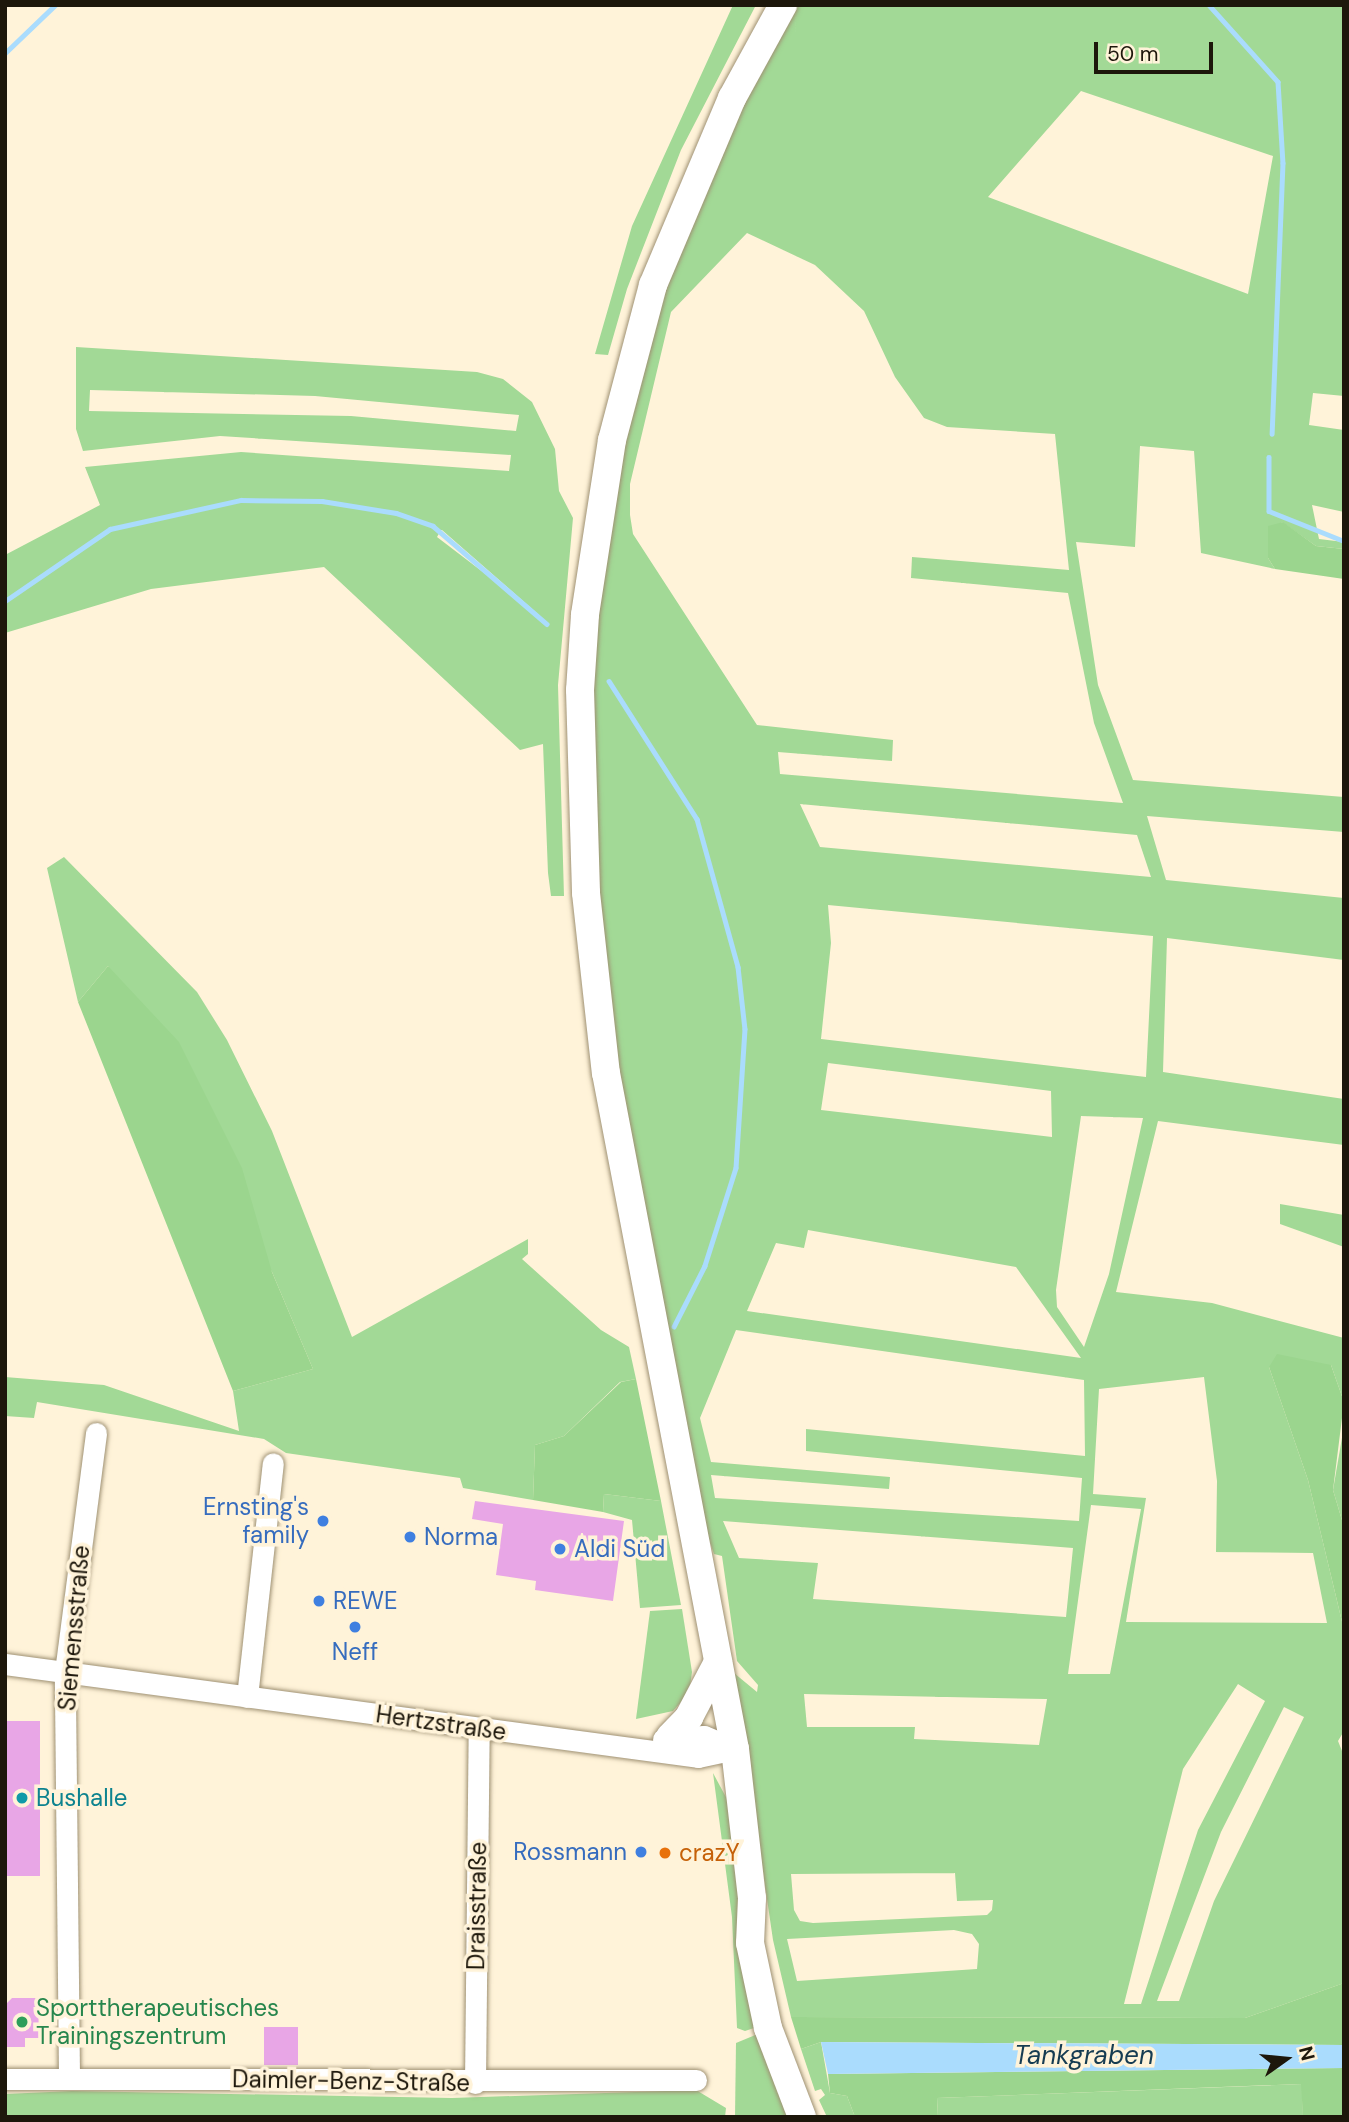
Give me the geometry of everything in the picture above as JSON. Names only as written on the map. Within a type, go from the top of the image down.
[{"type":"main road","points":[[783,5],[732,98],[653,285],[612,440],[585,615],[580,690],[586,893],[606,1073],[734,1749],[752,1898],[782,2023],[816,2117]]},
{"type":"main road","points":[[670,1737],[689,1717],[718,1662]]},
{"type":"main road","points":[[752,1898],[750,1943],[768,2028],[802,2117]]},
{"type":"street","name":"Siemensstraße","points":[[69,2076],[65,1672],[96,1433]]},
{"type":"street","points":[[247,1697],[274,1463]]},
{"type":"street","name":"Hertzstraße","points":[[5,1664],[479,1730],[636,1745],[705,1757],[734,1749]]},
{"type":"street","name":"Draisstraße","points":[[475,2083],[479,1730]]},
{"type":"street","name":"Hertzstraße","points":[[636,1745],[670,1737],[704,1736],[734,1749]]},
{"type":"street","name":"Daimler-Benz-Straße","points":[[5,2079],[69,2076],[475,2083],[696,2080]]},
{"type":"green space","points":[[733,5],[756,5],[681,150],[627,289],[608,355],[595,354],[632,226]]},
{"type":"green space","points":[[795,5],[1344,5],[1344,396],[1313,393],[1309,425],[1344,430],[1344,512],[1312,505],[1319,539],[1344,542],[1344,549],[1316,546],[1282,522],[1268,558],[1275,569],[1201,553],[1194,451],[1140,446],[1135,547],[1076,542],[1098,685],[1133,780],[1344,797],[1344,832],[1147,816],[1166,880],[1344,898],[1344,960],[1167,938],[1163,1072],[1344,1099],[1344,1145],[1158,1121],[1116,1292],[1212,1303],[1344,1338],[1344,1402],[1331,1365],[1269,1367],[1308,1480],[1344,1630],[1344,1731],[1338,1741],[1344,1756],[1344,1983],[1245,2018],[791,2017],[773,1940],[734,1673],[757,1692],[758,1685],[737,1661],[722,1556],[714,1554],[700,1513],[627,1139],[598,916],[590,695],[608,502],[660,295],[741,95]],"holes":[[[1081,91],[1273,156],[1248,294],[988,197]],[[747,233],[815,265],[864,311],[895,377],[924,418],[947,427],[1055,434],[1069,570],[912,557],[911,578],[1068,593],[1094,723],[1123,803],[780,774],[778,752],[892,761],[893,740],[757,725],[633,534],[630,484],[671,312]],[[800,804],[1137,835],[1151,877],[820,847]],[[828,905],[1153,936],[1146,1077],[821,1039],[831,943]],[[828,1063],[1051,1091],[1052,1137],[821,1110]],[[1081,1116],[1143,1118],[1109,1274],[1084,1347],[1057,1307],[1056,1290]],[[808,1230],[1016,1267],[1081,1358],[747,1311],[776,1243],[804,1248]],[[736,1330],[1084,1380],[1085,1456],[806,1429],[806,1451],[1082,1478],[1079,1521],[715,1498],[711,1475],[889,1489],[890,1477],[711,1462],[700,1418]],[[1204,1377],[1217,1481],[1216,1552],[1313,1553],[1327,1623],[1126,1622],[1146,1498],[1093,1494],[1099,1389]],[[1091,1505],[1141,1509],[1110,1674],[1068,1674]],[[723,1521],[1073,1548],[1066,1617],[813,1599],[818,1563],[739,1558]],[[1238,1684],[1265,1701],[1198,1830],[1141,2004],[1124,2004],[1183,1769]],[[804,1694],[1047,1699],[1039,1745],[914,1739],[915,1727],[807,1727]],[[1284,1707],[1304,1717],[1214,1901],[1179,2001],[1157,2001],[1221,1832]],[[955,1873],[957,1901],[993,1900],[992,1910],[987,1915],[813,1923],[800,1921],[794,1910],[791,1874]],[[954,1930],[972,1934],[979,1944],[977,1969],[797,1981],[787,1939]]]},
{"type":"green space","points":[[76,347],[477,372],[503,379],[532,402],[555,449],[559,491],[573,518],[558,685],[564,896],[551,896],[543,744],[520,750],[324,567],[151,589],[5,633],[5,555],[100,505],[85,467],[241,452],[509,471],[511,455],[220,436],[83,451],[76,429]],"holes":[[[90,390],[315,396],[519,415],[516,431],[351,416],[89,411]],[[442,530],[539,615],[437,537]]]},
{"type":"green space","points":[[1283,522],[1316,546],[1344,549],[1344,579],[1275,569],[1268,558],[1268,526]]},
{"type":"green space","points":[[64,857],[197,992],[227,1040],[272,1131],[352,1337],[528,1239],[528,1254],[522,1259],[601,1330],[629,1347],[636,1379],[620,1382],[564,1436],[535,1445],[533,1500],[463,1488],[460,1478],[286,1453],[264,1439],[37,1402],[34,1418],[5,1416],[5,1377],[104,1385],[239,1431],[233,1391],[313,1369],[272,1272],[108,966],[78,1002],[47,868]]},
{"type":"green space","points":[[108,966],[179,1042],[242,1168],[272,1272],[313,1369],[233,1391],[78,1002]]},
{"type":"green space","points":[[1280,1204],[1344,1215],[1344,1247],[1280,1224]]},
{"type":"green space","points":[[1277,1354],[1331,1365],[1344,1402],[1333,1490],[1344,1527],[1344,1630],[1308,1480],[1269,1367]]},
{"type":"green space","points":[[636,1379],[661,1501],[604,1494],[603,1512],[533,1500],[535,1445],[564,1436],[621,1382]]},
{"type":"green space","points":[[1344,1426],[1344,1527],[1333,1490]]},
{"type":"green space","points":[[604,1494],[661,1501],[681,1605],[640,1608],[632,1520],[603,1512]]},
{"type":"green space","points":[[682,1609],[692,1672],[689,1693],[673,1711],[636,1719],[650,1611]]},
{"type":"green space","points":[[713,1773],[727,1799],[763,2025],[745,2031],[737,2028],[732,1917]]},
{"type":"green space","points":[[1344,1983],[1344,2045],[821,2042],[801,2049],[791,2017],[1245,2018]]},
{"type":"green space","points":[[765,2031],[796,2117],[735,2117],[736,2043]]},
{"type":"green space","points":[[821,2042],[830,2093],[847,2096],[855,2117],[827,2117],[819,2100],[825,2095],[821,2089],[815,2091],[801,2049]]},
{"type":"green space","points":[[1344,2068],[1344,2117],[1303,2117],[1301,2084],[937,2098],[938,2117],[855,2117],[847,2096],[830,2093],[828,2074]]},
{"type":"green space","points":[[1302,2084],[1303,2117],[938,2117],[937,2098]]},
{"type":"green space","points":[[696,2090],[726,2108],[725,2117],[5,2117],[5,2094],[72,2091],[452,2098]]},
{"type":"water","name":"Tankgraben","points":[[821,2042],[1344,2045],[1344,2068],[828,2074]]},
{"type":"building","name":"Aldi Süd","points":[[475,1501],[624,1521],[613,1601],[535,1590],[536,1581],[496,1575],[503,1524],[472,1519]]},
{"type":"building","name":"Bushalle","points":[[5,1721],[40,1721],[40,1876],[5,1876]]},
{"type":"building","name":"Sporttherapeutisches Trainingszentrum","points":[[12,1998],[38,1998],[39,2038],[25,2038],[25,2047],[5,2047],[5,2005]]},
{"type":"building","points":[[264,2027],[298,2027],[298,2065],[264,2065]]},
{"type":"waterway","points":[[5,53],[55,5]]},
{"type":"waterway","points":[[1209,5],[1278,82],[1283,163],[1272,434]]},
{"type":"waterway","points":[[1269,457],[1269,511],[1344,541]]},
{"type":"waterway","points":[[5,601],[110,529],[241,500],[322,501],[396,513],[433,526],[547,624]]},
{"type":"waterway","points":[[609,681],[697,819],[738,967],[745,1029],[736,1168],[705,1266],[674,1327]]},
{"type":"place","name":"Ernsting's family","points":[[323,1521]]},
{"type":"place","name":"Norma","points":[[410,1537]]},
{"type":"place","name":"Aldi Süd","points":[[560,1549]]},
{"type":"place","name":"REWE","points":[[319,1601]]},
{"type":"place","name":"Neff","points":[[355,1627]]},
{"type":"place","name":"Bushalle","points":[[22,1798]]},
{"type":"place","name":"Rossmann","points":[[641,1852]]},
{"type":"place","name":"crazY","points":[[665,1853]]},
{"type":"place","name":"Sporttherapeutisches Trainingszentrum","points":[[22,2022]]}]
